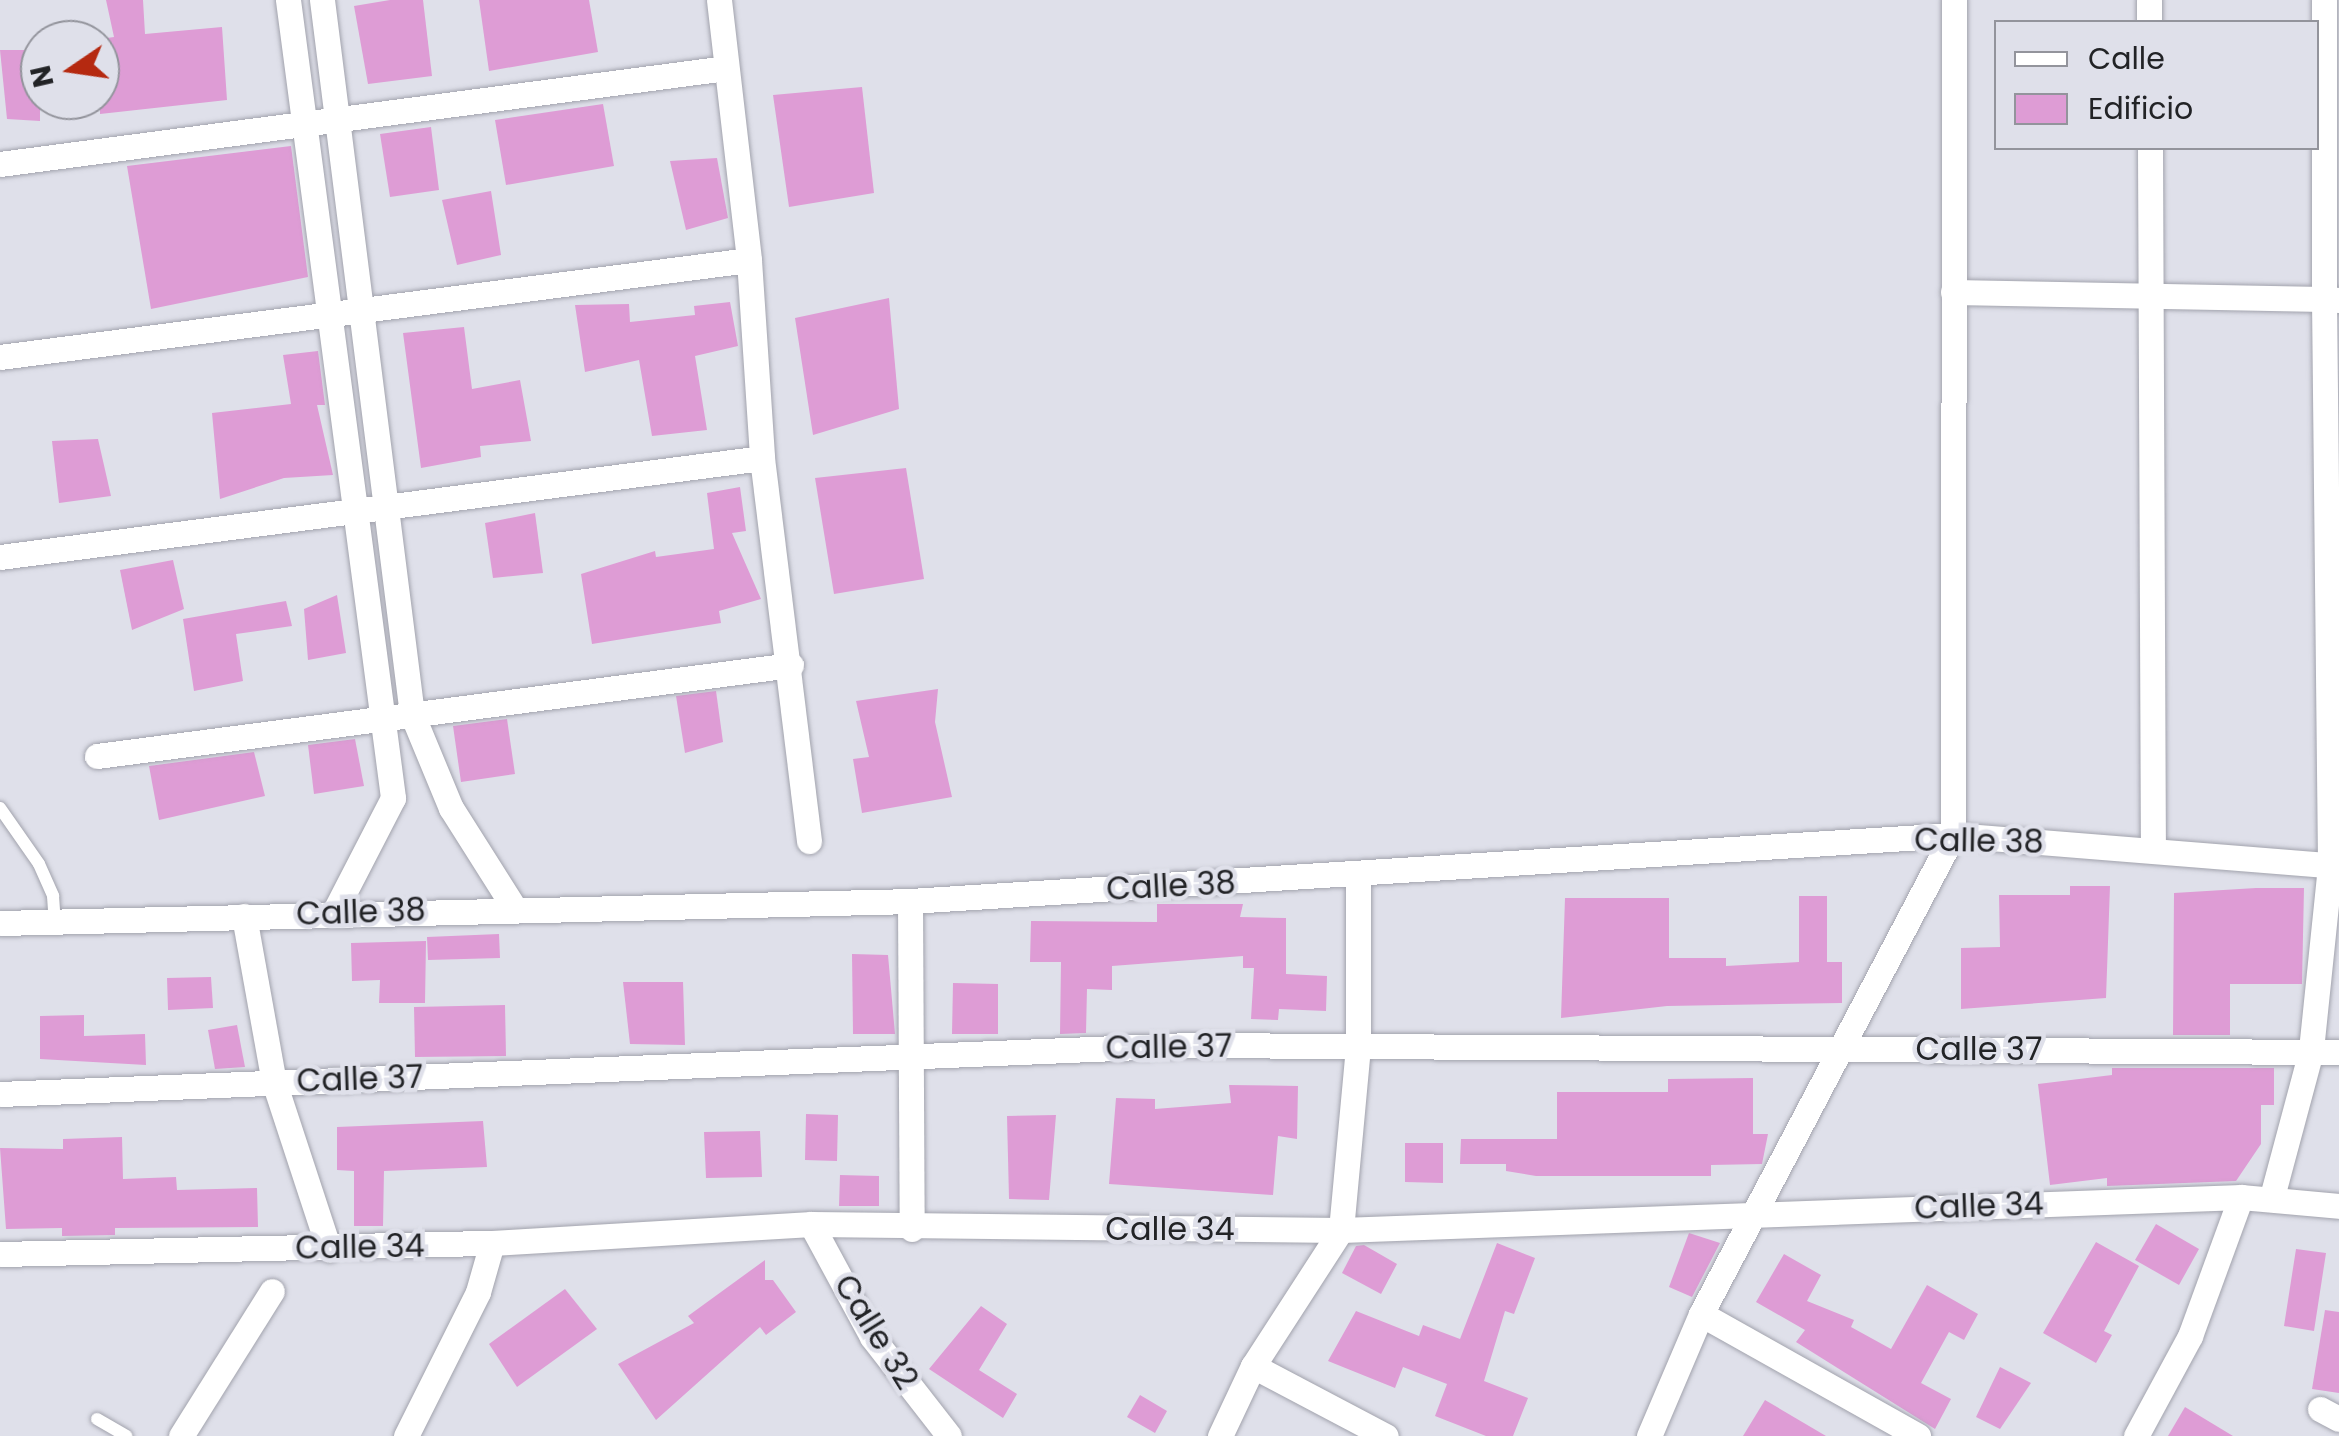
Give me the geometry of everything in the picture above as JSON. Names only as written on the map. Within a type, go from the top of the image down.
[{"type":"street","points":[[288,0],[333,315],[393,798],[334,914]]},
{"type":"street","points":[[322,0],[366,309],[412,714],[451,808],[514,906]]},
{"type":"street","points":[[719,0],[748,260],[762,458],[810,841]]},
{"type":"street","points":[[1649,1436],[1700,1314],[1758,1213],[1953,836],[1954,0]]},
{"type":"street","points":[[2272,1198],[2311,1051],[2335,866],[2331,299],[2324,0]]},
{"type":"street","points":[[0,164],[726,68]]},
{"type":"street","points":[[2150,150],[2153,850]]},
{"type":"street","points":[[0,356],[748,260]]},
{"type":"street","points":[[1954,292],[2331,299]]},
{"type":"street","points":[[0,558],[762,458]]},
{"type":"street","points":[[98,756],[790,666]]},
{"type":"street","name":"Calle 38","points":[[0,924],[514,906],[910,901],[1953,836],[2335,866]]},
{"type":"street","points":[[1220,1436],[1253,1366],[1341,1230],[1358,1046],[1358,876]]},
{"type":"street","points":[[910,901],[912,1228]]},
{"type":"street","points":[[244,916],[274,1082],[329,1249]]},
{"type":"street","name":"Calle 37","points":[[0,1094],[910,1056],[1358,1046],[2339,1052]]},
{"type":"street","points":[[2136,1436],[2190,1336],[2241,1197]]},
{"type":"street","name":"Calle 34","points":[[0,1254],[492,1243],[812,1224],[1341,1230],[2241,1197],[2339,1206]]},
{"type":"street","name":"Calle 32","points":[[812,1224],[872,1337],[950,1436]]},
{"type":"street","points":[[406,1436],[478,1292],[492,1243]]},
{"type":"street","points":[[181,1436],[272,1291]]},
{"type":"street","points":[[1700,1314],[1918,1436]]},
{"type":"street","points":[[1253,1366],[1386,1436]]},
{"type":"lane","points":[[0,808],[38,864],[53,896],[54,922]]},
{"type":"lane","points":[[97,1419],[126,1436]]},
{"type":"building","points":[[106,0],[143,0],[145,34],[222,27],[227,100],[120,112],[120,20],[110,20]]},
{"type":"building","points":[[423,0],[432,76],[368,84],[354,6]]},
{"type":"building","points":[[479,0],[589,0],[598,52],[489,71]]},
{"type":"building","points":[[0,50],[20,50],[20,120],[7,119]]},
{"type":"building","points":[[862,87],[874,193],[789,207],[773,95]]},
{"type":"building","points":[[603,104],[614,166],[506,185],[495,120]]},
{"type":"building","points":[[431,127],[439,190],[390,197],[380,134]]},
{"type":"building","points":[[291,146],[308,277],[151,309],[127,166]]},
{"type":"building","points":[[717,158],[728,218],[686,230],[670,161]]},
{"type":"building","points":[[491,191],[501,255],[457,265],[442,200]]},
{"type":"building","points":[[889,298],[899,409],[813,435],[795,318]]},
{"type":"building","points":[[730,302],[738,346],[695,356],[707,430],[652,436],[639,360],[585,372],[575,305],[629,304],[630,322],[695,315],[694,306]]},
{"type":"building","points":[[464,327],[472,389],[520,380],[531,441],[480,446],[481,457],[421,468],[403,333]]},
{"type":"building","points":[[318,351],[325,405],[317,405],[333,475],[284,478],[220,499],[212,413],[291,404],[283,355]]},
{"type":"building","points":[[98,439],[111,496],[59,503],[52,441]]},
{"type":"building","points":[[906,468],[924,579],[834,594],[815,478]]},
{"type":"building","points":[[740,487],[746,531],[732,533],[761,599],[719,611],[721,623],[592,644],[581,574],[655,551],[656,557],[714,549],[707,493]]},
{"type":"building","points":[[535,513],[543,573],[493,578],[485,523]]},
{"type":"building","points":[[173,560],[184,609],[132,630],[120,570]]},
{"type":"building","points":[[337,595],[346,653],[308,660],[304,609]]},
{"type":"building","points":[[286,601],[292,626],[236,634],[243,681],[194,691],[183,619]]},
{"type":"building","points":[[938,689],[935,722],[952,797],[862,813],[853,759],[869,757],[856,701]]},
{"type":"building","points":[[716,691],[723,742],[685,753],[676,696]]},
{"type":"building","points":[[507,719],[515,774],[461,782],[453,726]]},
{"type":"building","points":[[355,739],[364,786],[314,794],[308,745]]},
{"type":"building","points":[[254,752],[265,796],[159,820],[149,766]]},
{"type":"building","points":[[2070,886],[2110,886],[2106,998],[1961,1009],[1961,948],[2000,947],[1999,895],[2070,895]]},
{"type":"building","points":[[2304,888],[2302,984],[2230,984],[2230,1035],[2173,1035],[2174,893]]},
{"type":"building","points":[[1799,896],[1827,896],[1827,962],[1842,962],[1842,1003],[1667,1006],[1561,1018],[1565,898],[1669,898],[1669,958],[1726,958],[1726,966],[1799,962]]},
{"type":"building","points":[[1157,904],[1243,904],[1240,917],[1286,918],[1286,974],[1327,976],[1326,1011],[1279,1009],[1278,1020],[1251,1019],[1254,968],[1243,968],[1243,956],[1112,966],[1112,990],[1087,989],[1086,1033],[1060,1034],[1061,962],[1030,962],[1031,921],[1157,922]]},
{"type":"building","points":[[499,934],[500,958],[428,960],[427,937]]},
{"type":"building","points":[[426,941],[425,1003],[379,1003],[380,980],[352,981],[351,943]]},
{"type":"building","points":[[852,954],[888,955],[895,1034],[853,1034]]},
{"type":"building","points":[[211,977],[213,1008],[168,1010],[167,978]]},
{"type":"building","points":[[623,982],[683,982],[685,1045],[630,1044]]},
{"type":"building","points":[[953,983],[998,984],[998,1034],[952,1034]]},
{"type":"building","points":[[505,1005],[506,1056],[415,1057],[414,1007]]},
{"type":"building","points":[[84,1015],[84,1036],[145,1034],[146,1065],[40,1059],[40,1016]]},
{"type":"building","points":[[237,1025],[245,1067],[215,1069],[208,1030]]},
{"type":"building","points":[[2112,1068],[2274,1068],[2274,1105],[2261,1105],[2261,1144],[2236,1181],[2107,1186],[2107,1178],[2050,1185],[2038,1084],[2112,1075]]},
{"type":"building","points":[[1753,1078],[1753,1134],[1768,1134],[1762,1164],[1711,1165],[1711,1176],[1536,1176],[1506,1171],[1506,1164],[1460,1164],[1461,1139],[1557,1139],[1557,1092],[1668,1092],[1668,1079]]},
{"type":"building","points":[[1229,1085],[1298,1086],[1297,1139],[1278,1136],[1273,1195],[1109,1184],[1116,1098],[1155,1099],[1155,1109],[1231,1103]]},
{"type":"building","points":[[806,1114],[838,1115],[837,1161],[805,1160]]},
{"type":"building","points":[[1056,1115],[1049,1200],[1009,1199],[1007,1116]]},
{"type":"building","points":[[483,1121],[487,1167],[384,1171],[383,1226],[354,1226],[354,1171],[337,1170],[337,1127]]},
{"type":"building","points":[[760,1131],[762,1177],[706,1178],[704,1132]]},
{"type":"building","points":[[122,1137],[123,1179],[176,1177],[177,1190],[257,1188],[258,1227],[115,1228],[115,1235],[62,1236],[62,1228],[6,1229],[0,1148],[63,1149],[63,1139]]},
{"type":"building","points":[[1405,1143],[1443,1143],[1443,1183],[1405,1182]]},
{"type":"building","points":[[840,1175],[879,1176],[879,1206],[839,1206]]},
{"type":"building","points":[[2156,1224],[2199,1249],[2179,1285],[2135,1260]]},
{"type":"building","points":[[1689,1233],[1720,1243],[1692,1297],[1669,1287]]},
{"type":"building","points":[[2096,1242],[2139,1266],[2104,1331],[2112,1335],[2096,1363],[2043,1333]]},
{"type":"building","points":[[1497,1243],[1535,1258],[1514,1314],[1505,1311],[1484,1381],[1528,1398],[1513,1436],[1486,1436],[1435,1416],[1447,1384],[1403,1367],[1395,1388],[1328,1361],[1356,1311],[1419,1336],[1423,1325],[1460,1339]]},
{"type":"building","points":[[1364,1245],[1397,1264],[1381,1294],[1342,1273],[1356,1246]]},
{"type":"building","points":[[2296,1249],[2326,1253],[2314,1331],[2284,1326]]},
{"type":"building","points":[[1784,1254],[1821,1275],[1807,1301],[1854,1320],[1851,1327],[1891,1349],[1927,1285],[1978,1314],[1964,1340],[1949,1332],[1921,1383],[1951,1399],[1935,1429],[1796,1342],[1805,1330],[1756,1302]]},
{"type":"building","points":[[765,1260],[765,1280],[773,1280],[796,1312],[766,1335],[760,1327],[656,1420],[618,1364],[694,1323],[688,1316]]},
{"type":"building","points":[[565,1289],[597,1329],[517,1387],[489,1344]]},
{"type":"building","points":[[981,1306],[1007,1324],[979,1370],[1017,1394],[1003,1418],[929,1369]]},
{"type":"building","points":[[2325,1310],[2339,1312],[2339,1393],[2312,1389]]},
{"type":"building","points":[[2000,1367],[2031,1383],[2000,1429],[1976,1417]]},
{"type":"building","points":[[1140,1395],[1167,1411],[1155,1433],[1127,1417]]},
{"type":"building","points":[[1765,1400],[1826,1436],[1743,1436]]},
{"type":"building","points":[[2185,1407],[2233,1436],[2168,1436]]}]
